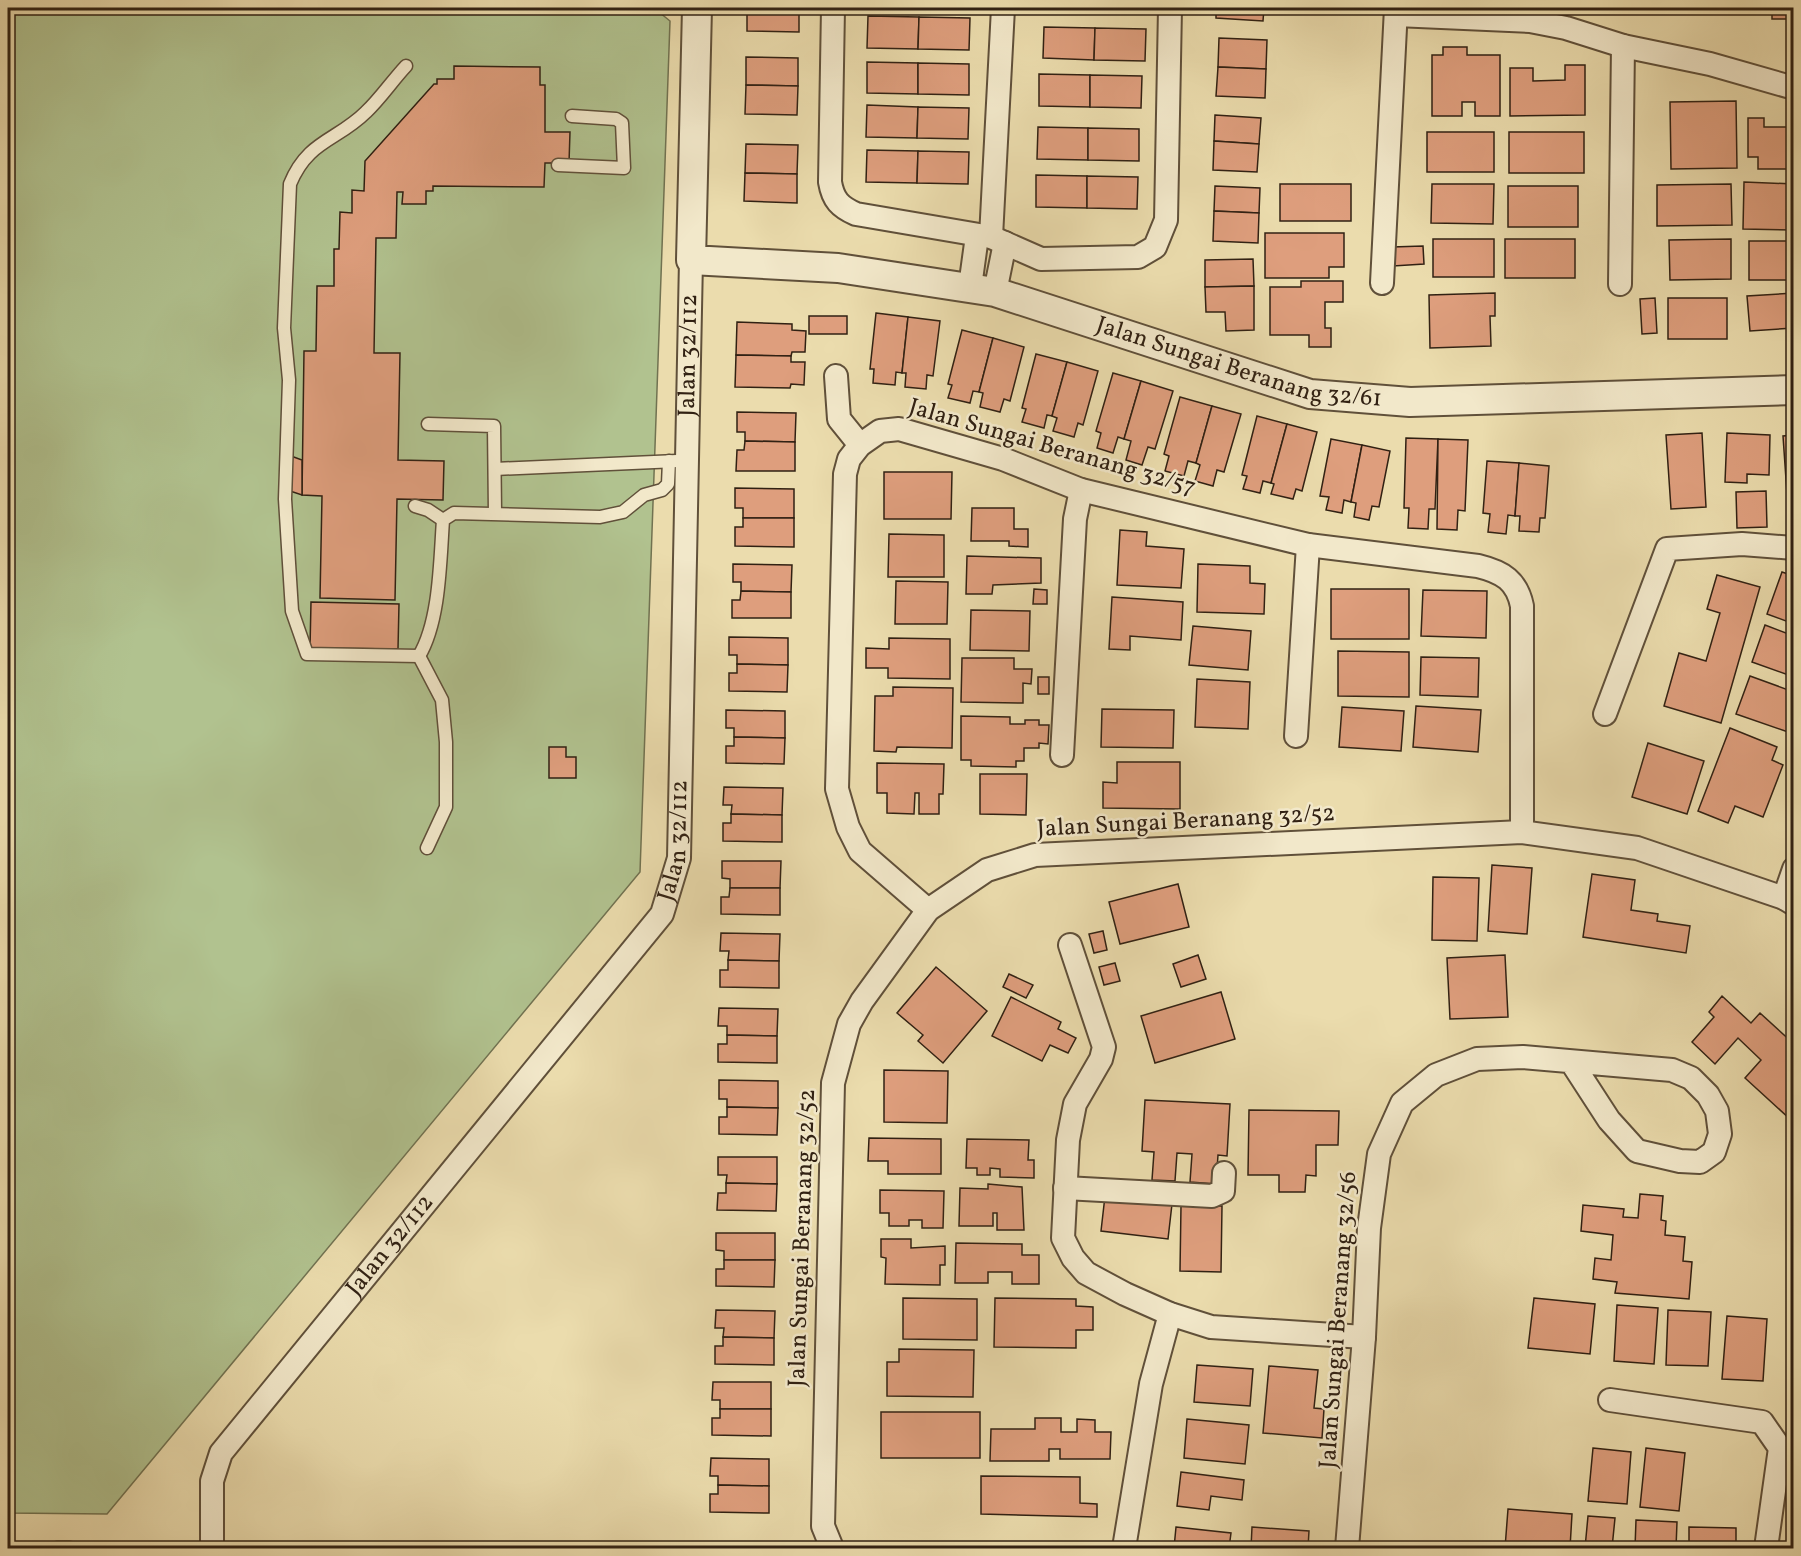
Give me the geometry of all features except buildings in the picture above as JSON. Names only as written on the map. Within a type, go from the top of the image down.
[{"type":"street","name":"Jalan 32/112","points":[[212,1548],[212,1480],[220,1453],[662,914],[679,858],[678,461],[691,260],[697,8]]},
{"type":"street","points":[[833,8],[830,182],[833,197],[844,209],[856,214],[991,238],[1041,259],[1138,257],[1155,247],[1162,235],[1166,220],[1170,8]]},
{"type":"street","points":[[983,290],[991,238],[1003,8]]},
{"type":"street","points":[[1382,283],[1396,11],[1530,21],[1566,28],[1623,46],[1710,64],[1794,88]]},
{"type":"street","points":[[1620,284],[1623,46]]},
{"type":"street","name":"Jalan Sungai Beranang 32/61","points":[[691,260],[838,268],[983,290],[1310,394],[1410,402],[1794,390]]},
{"type":"street","points":[[836,376],[839,419],[860,445],[849,459],[845,474],[837,789],[848,827],[860,851],[928,910]]},
{"type":"street","name":"Jalan Sungai Beranang 32/57","points":[[860,445],[880,431],[899,429],[1003,459],[1081,490],[1308,545],[1478,566],[1494,570],[1507,577],[1519,590],[1522,606],[1522,832]]},
{"type":"street","points":[[1062,755],[1075,519],[1081,490]]},
{"type":"street","points":[[1605,714],[1667,549],[1742,544],[1794,548]]},
{"type":"street","points":[[1296,736],[1308,545]]},
{"type":"street","name":"Jalan Sungai Beranang 32/52","points":[[832,1548],[823,1526],[832,1083],[849,1024],[862,1001],[928,910],[987,870],[1035,855],[1522,832],[1637,848],[1789,901]]},
{"type":"street","points":[[1789,901],[1794,869]]},
{"type":"street","points":[[1070,945],[1104,1047],[1101,1059],[1075,1104],[1068,1140],[1063,1238],[1073,1258],[1086,1272],[1170,1314],[1211,1327],[1364,1337]]},
{"type":"street","name":"Jalan Sungai Beranang 32/56","points":[[1347,1548],[1364,1337],[1369,1228],[1379,1154],[1402,1103],[1436,1075],[1476,1059],[1523,1057],[1672,1070],[1692,1078],[1708,1095],[1717,1111],[1720,1134],[1714,1152],[1700,1162],[1680,1161],[1637,1151],[1609,1120],[1572,1063]]},
{"type":"street","points":[[1065,1188],[1212,1196],[1223,1191],[1224,1173]]},
{"type":"street","points":[[1124,1548],[1151,1384],[1170,1314]]},
{"type":"street","points":[[1610,1400],[1762,1422],[1780,1448],[1766,1548]]},
{"type":"lane","points":[[405,66],[366,113],[313,148],[296,170],[290,184],[284,328],[289,380],[285,499],[292,611],[307,654],[419,656]]},
{"type":"lane","points":[[558,165],[624,168],[622,123],[616,119],[572,116]]},
{"type":"lane","points":[[428,424],[494,426],[495,513]]},
{"type":"lane","points":[[443,520],[454,513],[464,512],[600,517],[623,512],[644,495],[662,490],[668,484],[678,461],[495,469]]},
{"type":"lane","points":[[415,506],[428,510],[443,520]]},
{"type":"lane","points":[[419,656],[426,644],[432,617],[443,520]]},
{"type":"lane","points":[[419,656],[442,700],[446,742],[446,807],[427,848]]},
{"type":"lane","points":[[57,1548],[70,1548]]},
{"type":"green space","points":[[8,8],[654,8],[670,21],[640,872],[107,1514],[8,1513]]}]
